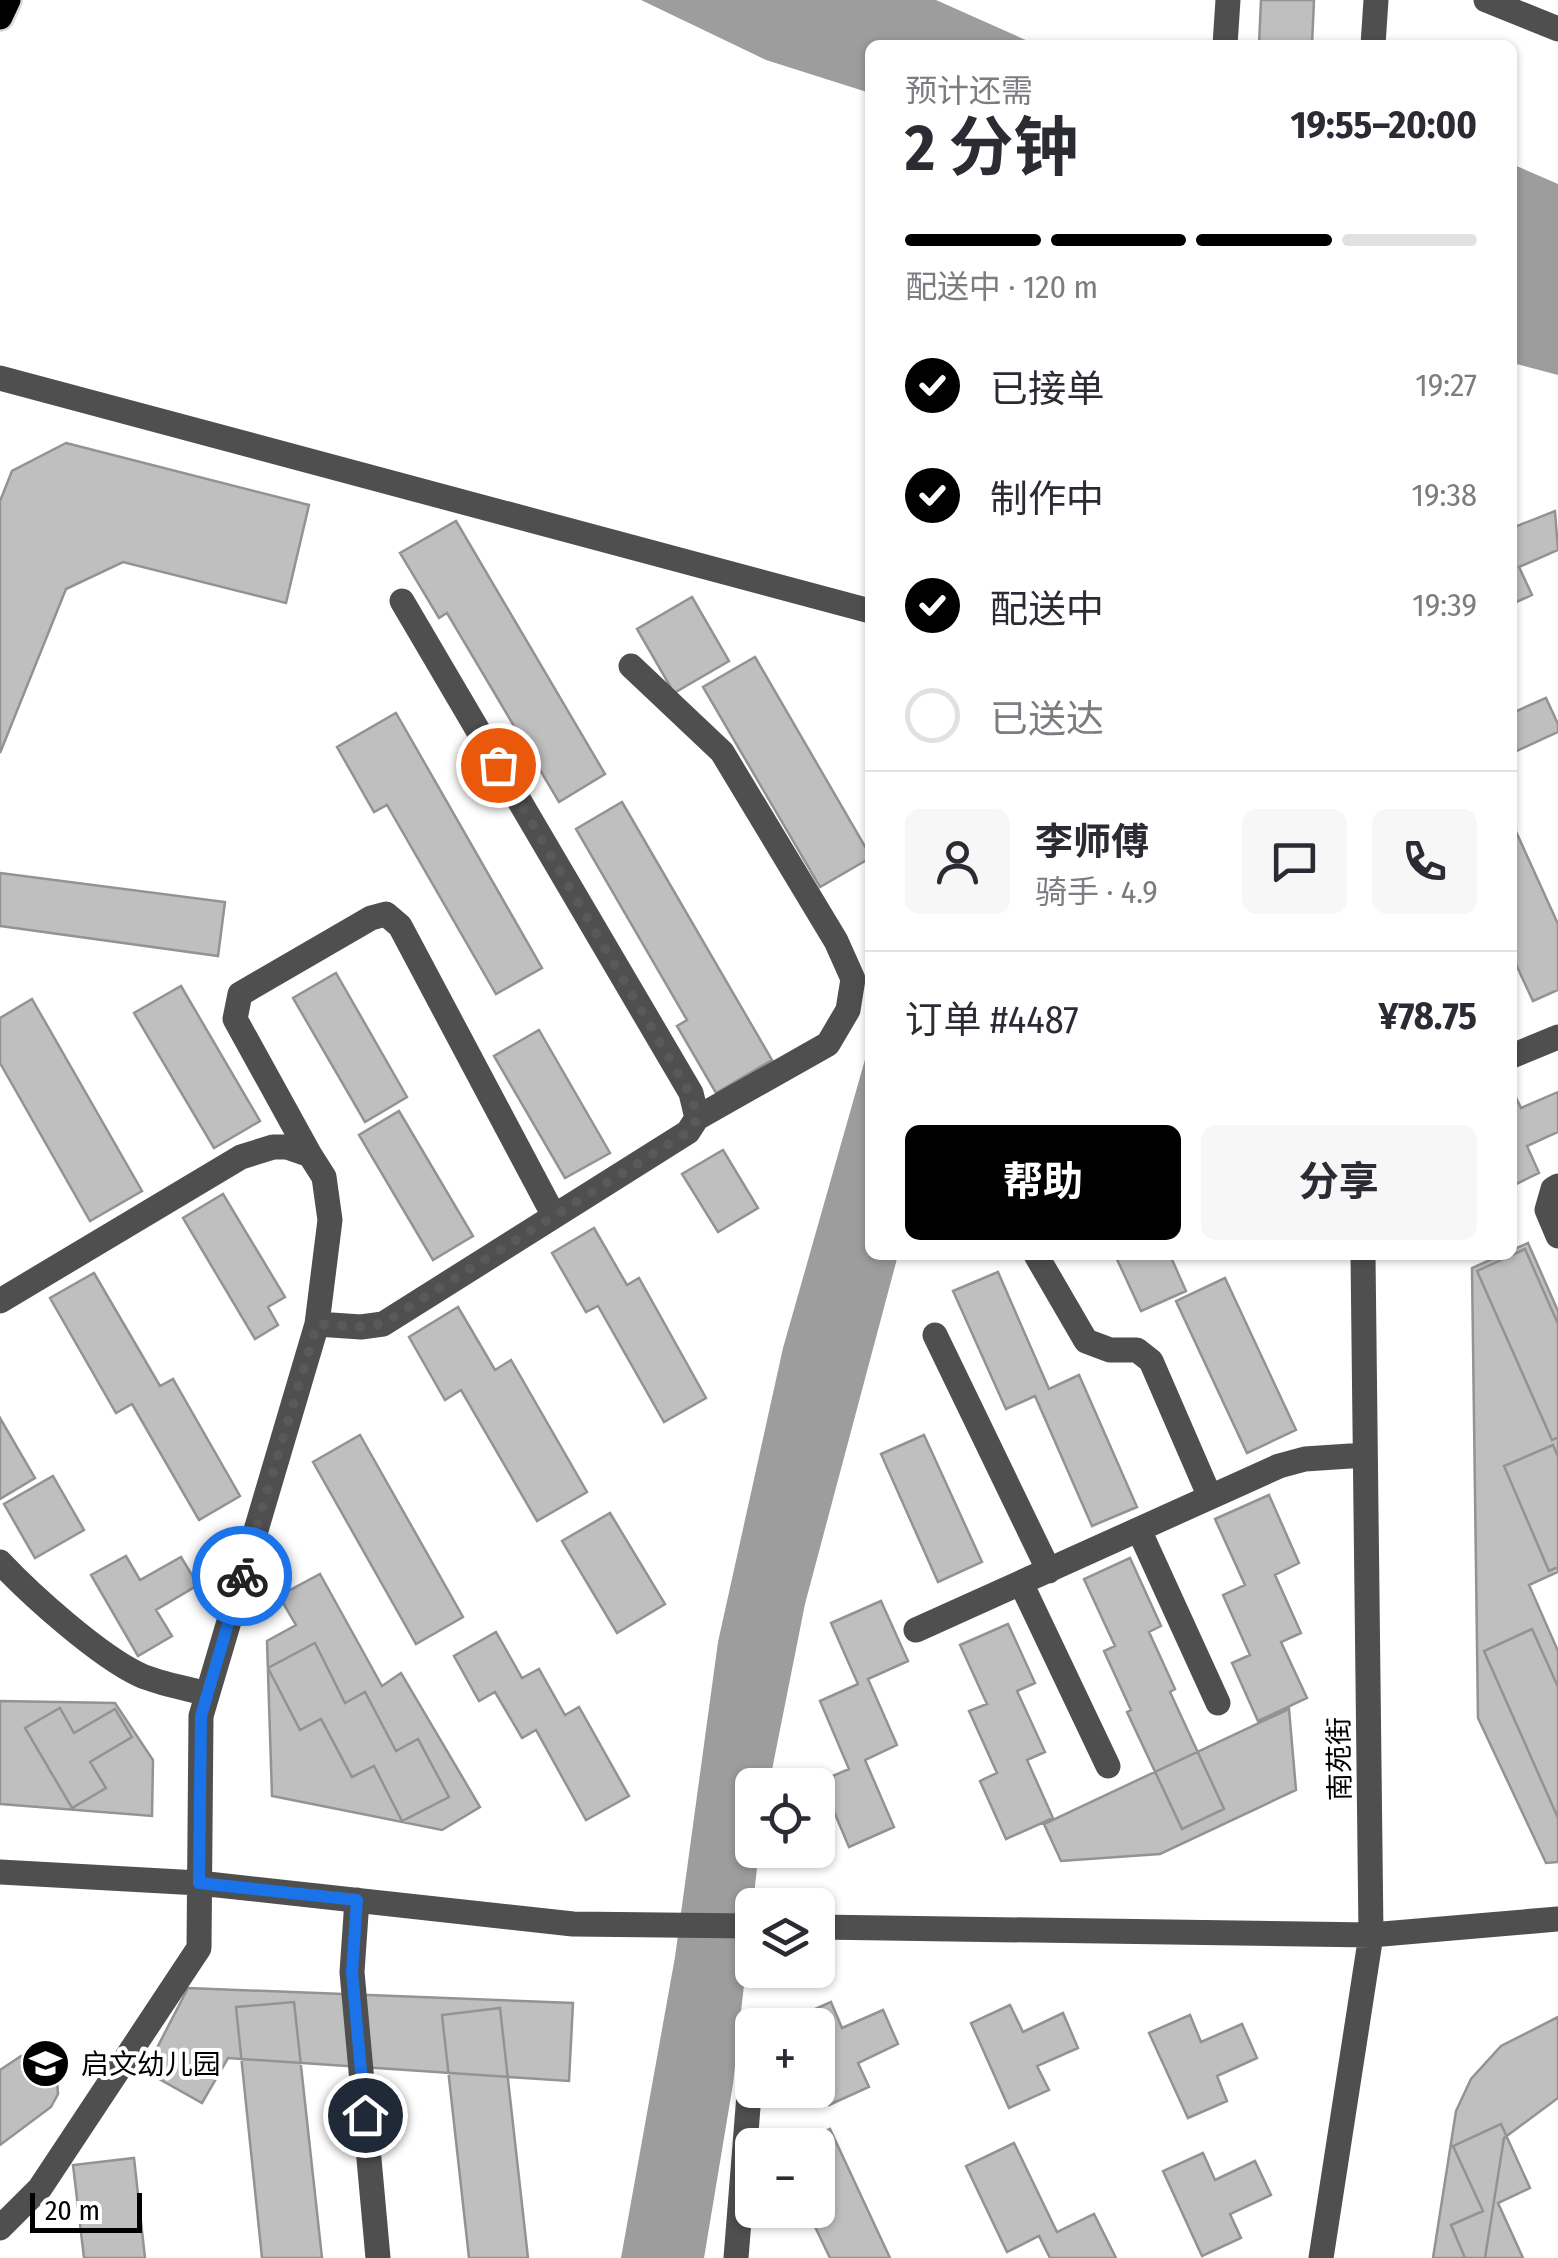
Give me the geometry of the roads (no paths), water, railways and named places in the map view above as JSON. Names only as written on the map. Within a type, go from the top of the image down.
[{"type":"main road","points":[[0,17],[8,0]]},
{"type":"street","points":[[1226,40],[1228,0]]},
{"type":"street","points":[[1374,40],[1376,0]]},
{"type":"street","points":[[1486,0],[1558,28]]},
{"type":"street","points":[[0,378],[865,609]]},
{"type":"street","points":[[402,601],[690,1094],[698,1118]]},
{"type":"street","points":[[317,1324],[382,1324],[688,1132],[698,1118],[828,1044],[848,1010],[853,980],[836,942],[722,752],[632,666]]},
{"type":"street","points":[[0,2228],[40,2188],[199,1948],[201,1716],[317,1324],[330,1220],[324,1177],[235,1019],[240,994],[371,918],[386,914],[400,926],[554,1216]]},
{"type":"street","points":[[1517,1054],[1558,1037]]},
{"type":"street","points":[[0,1301],[241,1158],[272,1147],[287,1147],[310,1155]]},
{"type":"street","points":[[1558,1186],[1547,1210],[1558,1236]]},
{"type":"street","points":[[1039,1260],[1086,1342],[1110,1350],[1137,1350],[1151,1361],[1210,1497]]},
{"type":"street","name":"南苑街","points":[[1321,2258],[1371,1935],[1363,1260]]},
{"type":"street","points":[[935,1335],[1049,1570]]},
{"type":"street","points":[[916,1630],[1279,1466],[1305,1459],[1365,1455]]},
{"type":"street","points":[[1139,1530],[1218,1704]]},
{"type":"street","points":[[0,1562],[108,1655],[140,1676],[207,1694]]},
{"type":"street","points":[[1021,1583],[1108,1766]]},
{"type":"street","points":[[0,1872],[199,1883],[573,1924],[735,1926]]},
{"type":"street","points":[[357,1900],[352,1972],[378,2258]]},
{"type":"street","points":[[835,1927],[1371,1935],[1558,1919]]},
{"type":"street","points":[[736,2258],[748,2108]]},
{"type":"place","name":"启文幼儿园","points":[[46,2064]]}]
